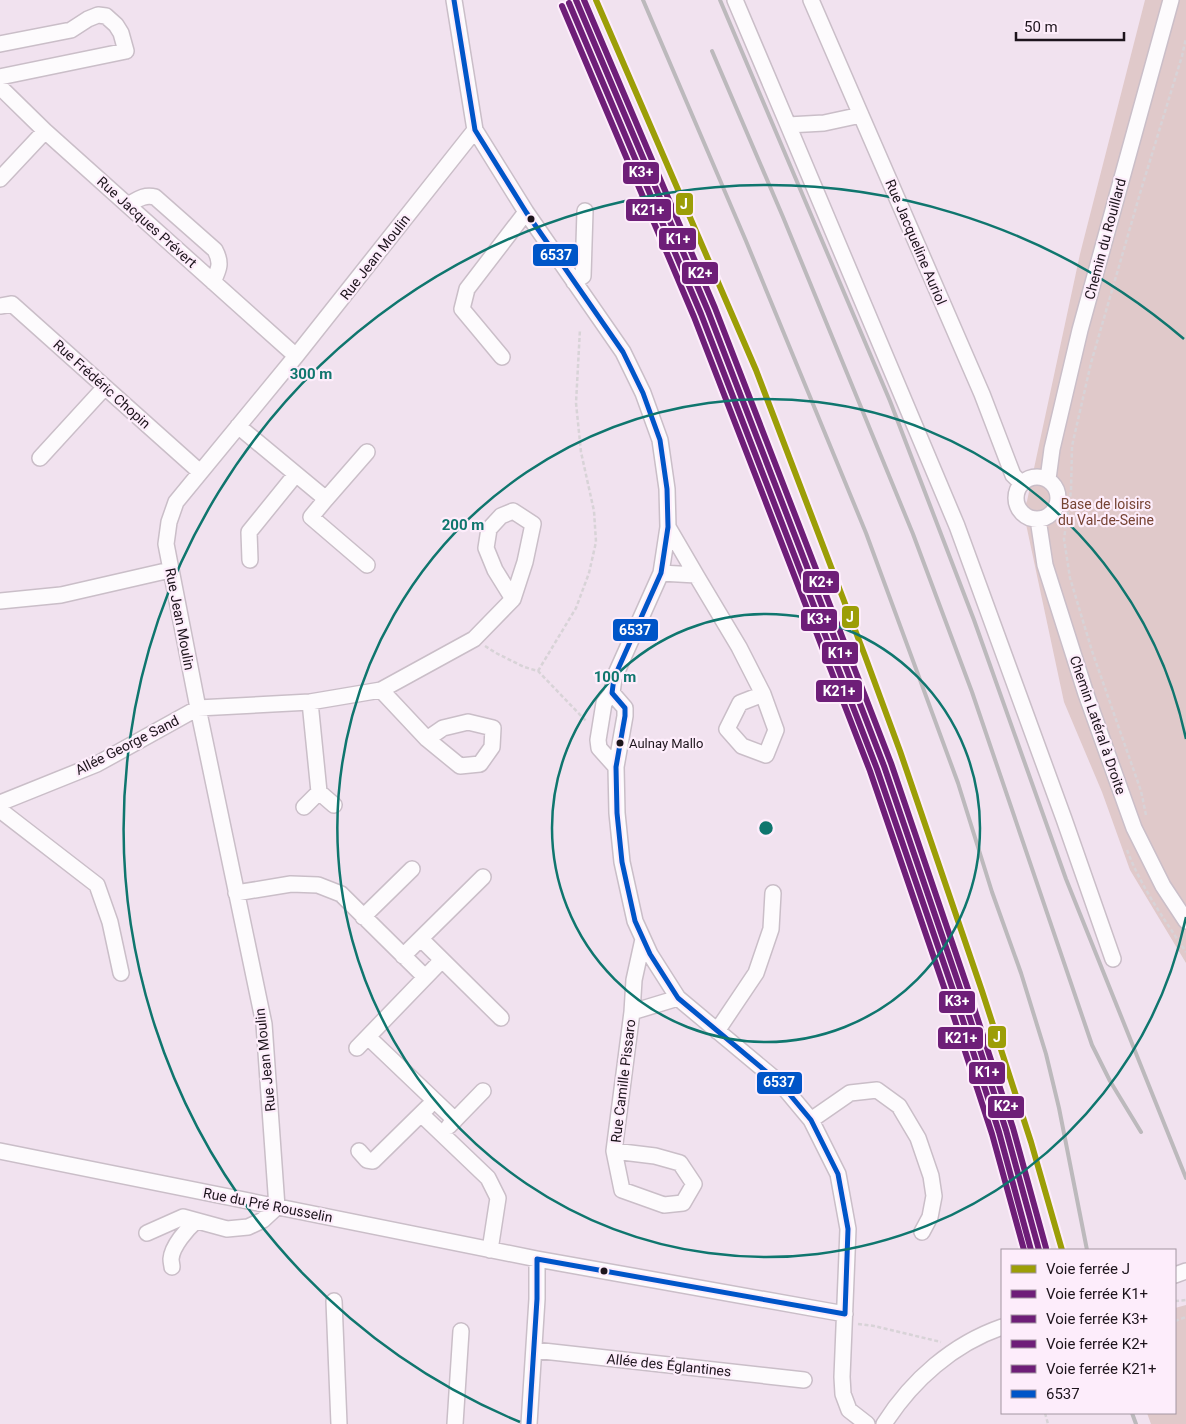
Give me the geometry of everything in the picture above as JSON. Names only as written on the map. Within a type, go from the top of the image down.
[{"type":"street","points":[[454,0],[475,130],[526,212],[623,352],[643,393],[660,440],[667,489],[668,527],[661,573],[614,678],[612,692],[604,703],[598,740],[599,748],[616,767]]},
{"type":"street","points":[[735,0],[957,526],[1113,959]]},
{"type":"street","name":"Rue Jacqueline Auriol","points":[[811,0],[982,394],[1013,475],[1021,483]]},
{"type":"street","name":"Chemin du Rouillard","points":[[1048,479],[1052,449],[1080,330],[1170,0]]},
{"type":"street","points":[[0,44],[71,30],[98,15],[106,16],[116,25],[121,32],[126,51],[0,77]]},
{"type":"street","name":"Rue Jacques Prévert","points":[[0,87],[45,131],[296,356]]},
{"type":"street","points":[[788,125],[824,123],[861,115]]},
{"type":"street","name":"Rue Jean Moulin","points":[[277,1207],[264,1024],[170,570],[166,544],[169,522],[176,502],[296,356],[475,130]]},
{"type":"street","points":[[0,179],[45,131]]},
{"type":"street","points":[[128,206],[142,197],[149,195],[155,197],[215,250],[219,257],[219,269],[213,282]]},
{"type":"street","points":[[574,282],[583,276],[585,211]]},
{"type":"street","points":[[502,357],[462,309],[467,289],[526,212]]},
{"type":"street","name":"Rue Frédéric Chopin","points":[[0,306],[12,304],[200,472]]},
{"type":"street","points":[[40,458],[105,386]]},
{"type":"street","points":[[238,426],[326,499]]},
{"type":"street","points":[[367,452],[311,517],[367,565]]},
{"type":"street","points":[[250,560],[249,532],[296,474]]},
{"type":"street","points":[[1033,477],[1048,479],[1064,500],[1045,518],[1038,519],[1022,514],[1018,508],[1015,496],[1021,483],[1033,477]]},
{"type":"street","points":[[198,708],[310,702],[381,690],[474,639],[512,599],[525,562],[533,524],[513,512],[500,516],[489,530],[486,548],[495,570],[512,599]]},
{"type":"street","name":"Chemin Latéral à Droite","points":[[1038,519],[1045,565],[1086,694],[1134,828],[1163,886],[1186,921]]},
{"type":"street","points":[[668,527],[739,647],[763,694]]},
{"type":"street","points":[[0,601],[61,595],[170,570]]},
{"type":"street","points":[[661,573],[696,576]]},
{"type":"street","points":[[381,690],[427,740]]},
{"type":"street","points":[[612,692],[625,708],[616,767],[617,813],[622,862],[635,922],[650,954],[678,998],[781,1084],[811,1120],[838,1174],[848,1230],[842,1377],[843,1394],[849,1410],[867,1424]]},
{"type":"street","points":[[310,702],[319,792],[334,805]]},
{"type":"street","name":"Allée George Sand","points":[[0,804],[98,764],[198,708]]},
{"type":"street","points":[[304,807],[319,792]]},
{"type":"street","points":[[0,810],[97,885],[110,922],[121,973]]},
{"type":"street","points":[[363,917],[412,869]]},
{"type":"street","points":[[403,956],[484,877]]},
{"type":"street","points":[[236,893],[291,884],[318,885],[341,894],[425,977]]},
{"type":"street","points":[[718,1031],[756,973],[771,929],[772,893]]},
{"type":"street","points":[[421,939],[501,1018]]},
{"type":"street","name":"Rue Camille Pissaro","points":[[614,1150],[655,1156],[680,1163],[694,1184],[683,1203],[664,1205],[622,1190],[614,1150],[632,1012],[634,980],[643,939]]},
{"type":"street","points":[[357,1048],[442,960]]},
{"type":"street","name":"Rue Camille Pissaro","points":[[632,1012],[678,998]]},
{"type":"street","points":[[368,1037],[455,1120]]},
{"type":"street","points":[[811,1120],[850,1093],[877,1090],[899,1106],[918,1138],[931,1176],[934,1196],[930,1217],[922,1232]]},
{"type":"street","points":[[442,1133],[483,1092]]},
{"type":"street","points":[[359,1151],[367,1160],[374,1161],[434,1100]]},
{"type":"street","points":[[421,1114],[488,1178],[498,1198],[490,1250]]},
{"type":"street","name":"Rue du Pré Rousselin","points":[[0,1151],[844,1319]]},
{"type":"street","points":[[146,1233],[183,1217],[227,1229],[248,1227],[263,1220],[277,1207]]},
{"type":"street","points":[[172,1267],[171,1258],[175,1249],[186,1230],[196,1221]]},
{"type":"street","points":[[529,1424],[537,1299],[537,1259]]},
{"type":"street","points":[[334,1301],[339,1424]]},
{"type":"street","points":[[884,1424],[893,1410],[934,1366],[950,1353],[1001,1327]]},
{"type":"street","points":[[455,1424],[461,1331]]},
{"type":"street","name":"Allée des Églantines","points":[[534,1350],[804,1380]]},
{"type":"path","points":[[1186,38],[1091,363],[1072,446],[1064,500],[1064,540],[1070,578],[1092,651],[1141,791],[1146,814],[1127,834],[1125,842],[1136,872],[1152,903],[1186,952]]},
{"type":"path","points":[[538,671],[576,608],[589,573],[596,542],[594,511],[581,452],[576,403],[580,329]]},
{"type":"path","points":[[474,639],[496,653],[524,667],[538,671],[588,723]]},
{"type":"path","points":[[844,1319],[944,1343],[950,1353]]},
{"type":"green space","name":"Base de loisirs du Val-de-Seine","points":[[1145,0],[1186,0],[1186,963],[1130,870],[1102,792],[1064,702],[1023,510],[1027,501],[1080,254]]},
{"type":"green space","points":[[1186,1305],[1186,1424],[1151,1424],[1147,1414],[1176,1414],[1176,1308]]},
{"type":"railway","points":[[643,0],[746,241],[866,533],[958,783],[1046,1054],[1059,1108],[1087,1249]]},
{"type":"railway","points":[[720,0],[890,401],[974,620],[1066,879],[1186,1178]]},
{"type":"railway","points":[[712,51],[783,217],[913,534],[972,692],[1092,1045],[1110,1081],[1141,1132]]},
{"type":"railway","points":[[1132,1414],[1136,1424]]},
{"type":"rail line","name":"K1+","points":[[576,0],[708,311],[884,766],[961,991],[1006,1130],[1039,1249]]},
{"type":"rail line","name":"K2+","points":[[584,0],[715,308],[891,763],[1013,1128],[1046,1248]]},
{"type":"rail line","name":"J","points":[[596,0],[756,370],[865,656],[900,751],[982,991],[1031,1142],[1062,1249]]},
{"type":"rail line","name":"K3+","points":[[569,3],[701,314],[877,769],[954,993],[999,1132],[1031,1249]]},
{"type":"rail line","name":"K21+","points":[[562,6],[694,317],[870,771],[992,1134],[1024,1249]]},
{"type":"transit line","name":"6537","points":[[454,0],[475,130],[526,212],[623,352],[643,393],[660,440],[667,489],[668,527],[661,573],[614,678],[612,693],[625,708],[616,767],[617,813],[622,862],[635,921],[650,954],[678,998],[781,1084],[811,1120],[838,1174],[848,1229],[845,1314],[537,1259],[537,1299],[529,1424]]},
{"type":"place","name":"Aulnay Mallo","points":[[620,743]]}]
